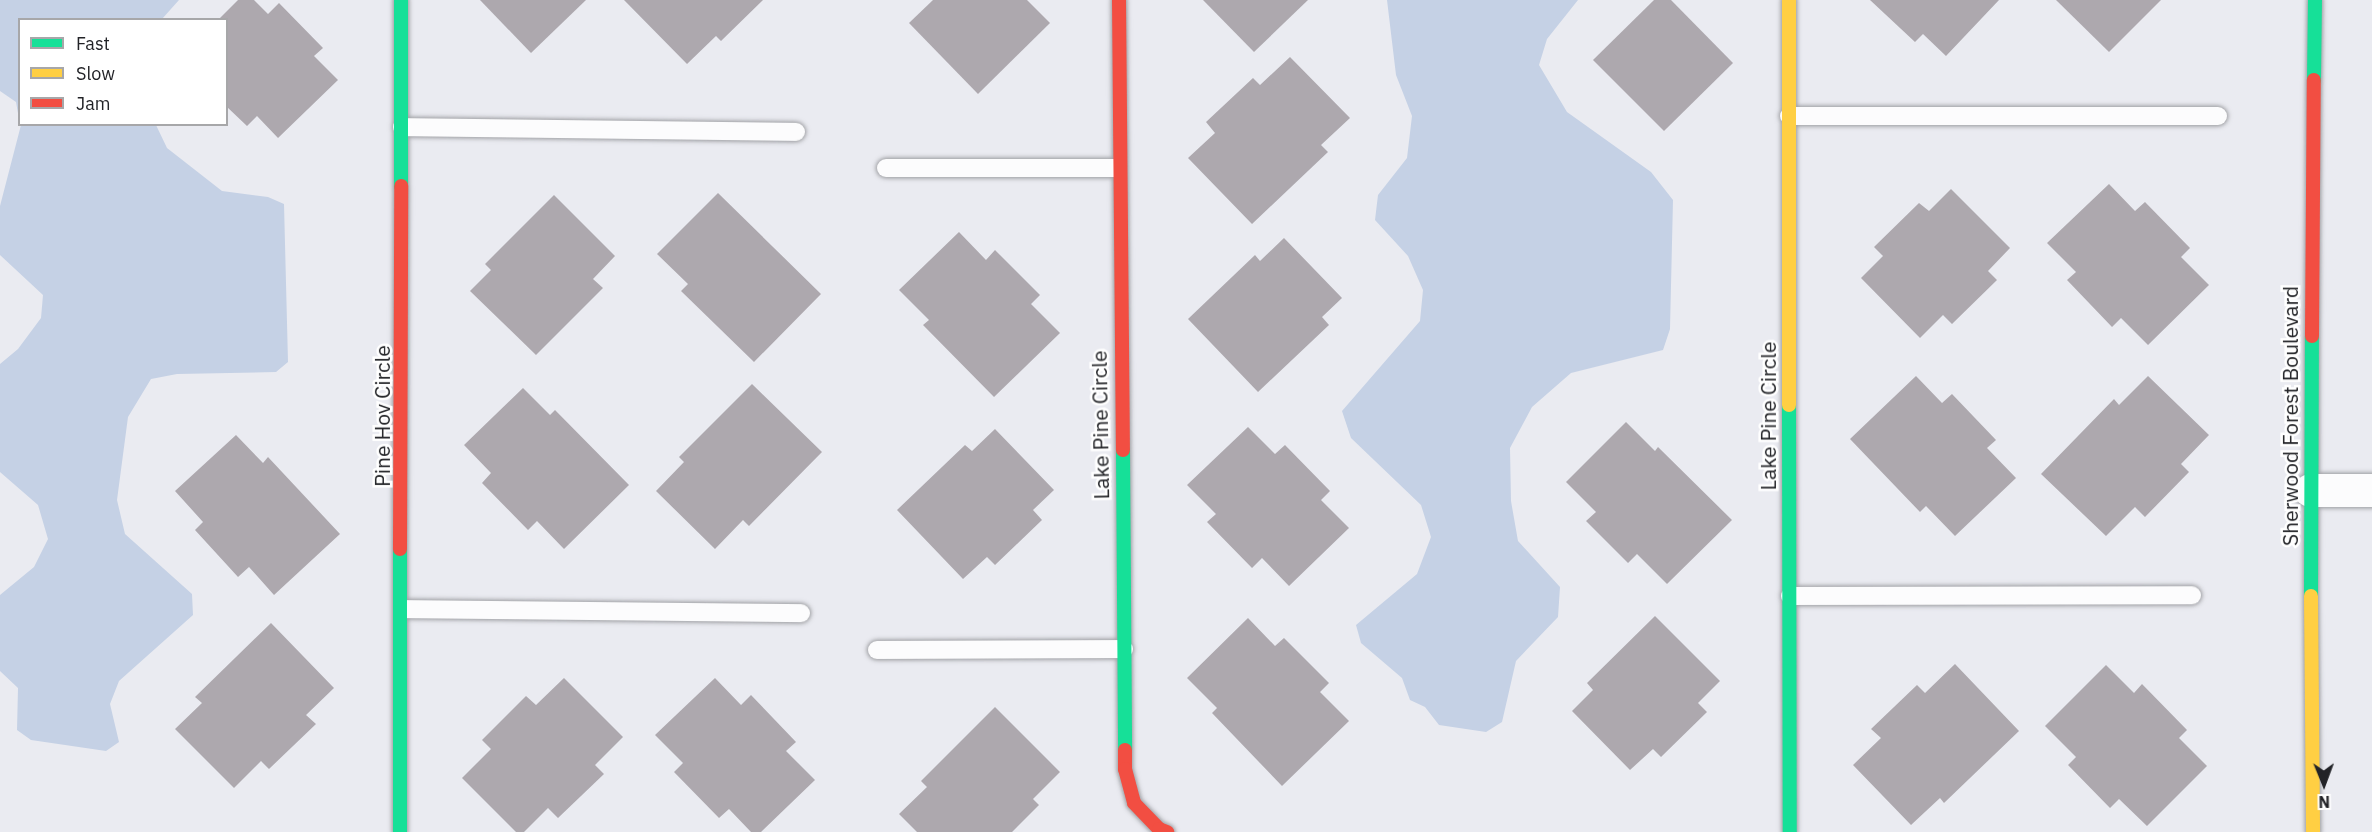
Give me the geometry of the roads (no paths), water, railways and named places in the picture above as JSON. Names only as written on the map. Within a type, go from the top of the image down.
[{"type":"street","name":"Pine Hov Circle","points":[[400,832],[403,609],[401,0]]},
{"type":"street","name":"Lake Pine Circle","points":[[1119,0],[1118,168],[1125,769],[1134,803],[1159,829],[1167,832]]},
{"type":"street","name":"Lake Pine Circle","points":[[1789,0],[1790,832]]},
{"type":"street","name":"Sherwood Forest Boulevard","points":[[2313,832],[2310,490],[2315,0]]},
{"type":"street","points":[[2310,490],[2372,490]]},
{"type":"lane","points":[[1789,116],[2218,116]]},
{"type":"lane","points":[[402,127],[796,132]]},
{"type":"lane","points":[[886,168],[1118,168]]},
{"type":"lane","points":[[1790,596],[2192,595]]},
{"type":"lane","points":[[403,609],[801,613]]},
{"type":"lane","points":[[877,650],[1124,649]]},
{"type":"water","points":[[0,0],[179,0],[163,18],[18,18],[18,113],[16,102],[0,91]]},
{"type":"water","points":[[1387,0],[1578,0],[1547,39],[1539,65],[1567,112],[1651,172],[1673,200],[1670,329],[1663,350],[1571,373],[1532,407],[1510,448],[1511,501],[1518,541],[1560,587],[1558,617],[1516,661],[1502,722],[1486,732],[1439,725],[1425,707],[1410,700],[1402,678],[1361,643],[1356,625],[1417,574],[1431,537],[1421,505],[1351,438],[1342,411],[1420,321],[1423,290],[1408,256],[1375,220],[1378,195],[1407,158],[1412,116],[1396,75]]},
{"type":"water","points":[[21,126],[156,126],[167,148],[222,191],[268,197],[284,204],[288,362],[276,372],[177,374],[151,379],[128,417],[117,500],[125,534],[192,594],[193,615],[119,681],[110,704],[119,742],[106,751],[31,740],[17,730],[18,688],[0,671],[0,595],[34,567],[48,539],[38,505],[0,472],[0,364],[18,349],[41,318],[43,295],[0,255],[0,206]]}]
